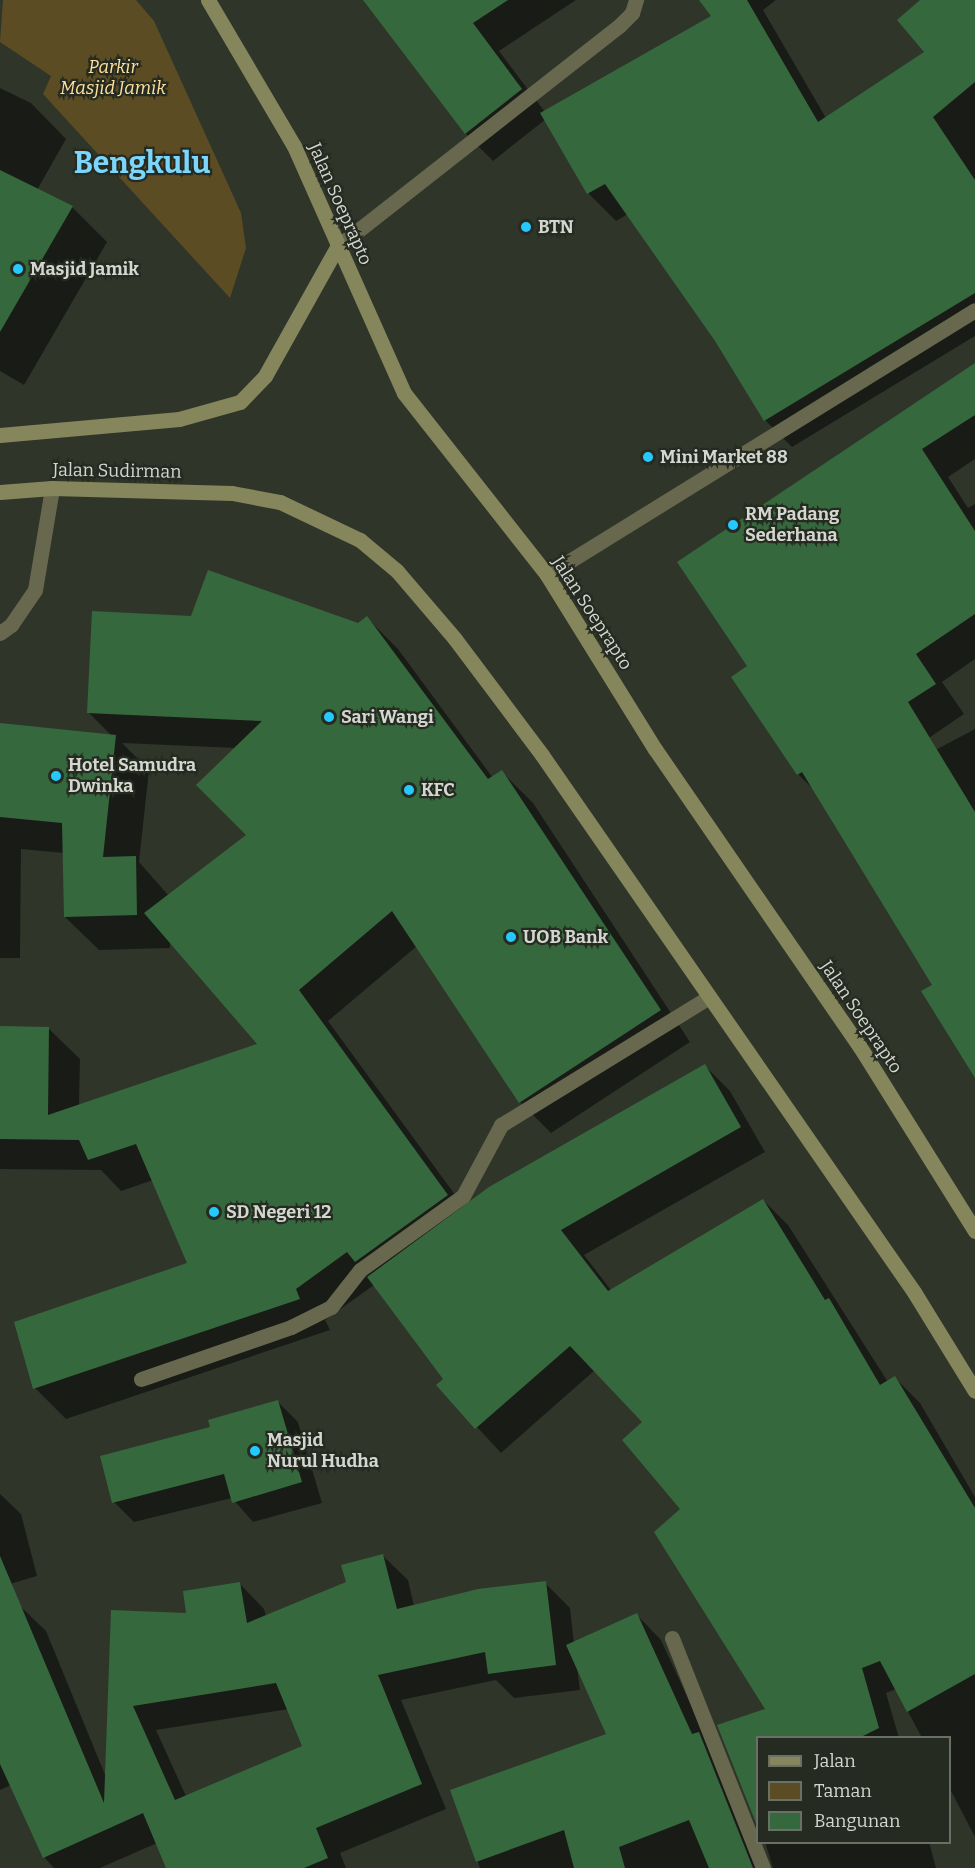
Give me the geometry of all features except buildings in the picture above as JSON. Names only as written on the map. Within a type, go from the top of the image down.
[{"type":"main road","name":"Jalan Soeprapto","points":[[208,0],[294,146],[337,247],[404,393],[547,575],[655,750],[860,1047],[975,1231]]},
{"type":"main road","points":[[0,435],[179,418],[240,402],[265,376],[337,247]]},
{"type":"main road","name":"Jalan Sudirman","points":[[0,492],[52,488],[232,493],[280,502],[317,517],[360,540],[397,571],[455,639],[542,755],[709,997]]},
{"type":"main road","points":[[709,997],[914,1292],[975,1391]]},
{"type":"street","points":[[337,247],[620,25],[632,13],[636,0]]},
{"type":"street","points":[[547,575],[975,310]]},
{"type":"street","points":[[0,633],[11,625],[35,590],[52,488]]},
{"type":"street","points":[[141,1379],[291,1327],[330,1307],[360,1270],[463,1196],[501,1125],[709,997]]},
{"type":"street","points":[[672,1638],[763,1868]]},
{"type":"green space","name":"Parkir Masjid Jamik","points":[[3,0],[136,0],[154,21],[241,213],[246,248],[230,298],[43,94],[51,76],[0,42]]},
{"type":"place","name":"BTN","points":[[526,227]]},
{"type":"place","name":"Masjid Jamik","points":[[18,269]]},
{"type":"place","name":"Mini Market 88","points":[[648,457]]},
{"type":"place","name":"RM Padang Sederhana","points":[[733,525]]},
{"type":"place","name":"Sari Wangi","points":[[329,717]]},
{"type":"place","name":"Hotel Samudra Dwinka","points":[[56,776]]},
{"type":"place","name":"KFC","points":[[409,790]]},
{"type":"place","name":"UOB Bank","points":[[511,937]]},
{"type":"place","name":"SD Negeri 12","points":[[214,1212]]},
{"type":"place","name":"Masjid Nurul Hudha","points":[[255,1451]]},
{"type":"district","name":"Bengkulu","points":[[142,163]]}]
